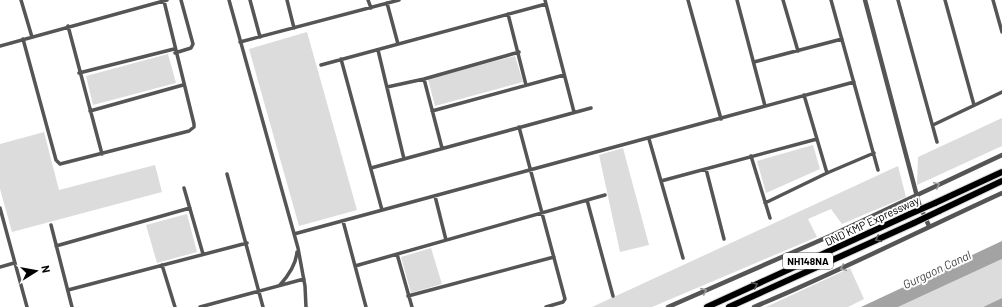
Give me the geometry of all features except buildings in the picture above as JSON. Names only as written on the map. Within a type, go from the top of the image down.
[{"type":"highway","name":"DND KMP Expressway","points":[[707,307],[1002,172]]},
{"type":"highway","name":"DND KMP Expressway","points":[[729,307],[914,223],[1002,181]]},
{"type":"street","points":[[21,0],[32,37]]},
{"type":"street","points":[[0,46],[23,39],[155,1],[165,0],[175,51],[194,124],[192,129],[60,164],[57,162],[23,39]]},
{"type":"street","points":[[79,73],[191,48],[193,44],[181,0]]},
{"type":"street","points":[[230,0],[240,42],[298,248],[306,292],[306,307]]},
{"type":"street","points":[[250,0],[260,37]]},
{"type":"street","points":[[287,0],[294,28]]},
{"type":"street","points":[[368,0],[370,8]]},
{"type":"street","points":[[240,42],[399,0]]},
{"type":"street","points":[[688,0],[721,119]]},
{"type":"street","points":[[737,0],[765,106]]},
{"type":"street","points":[[783,0],[798,51]]},
{"type":"street","points":[[831,0],[878,170]]},
{"type":"street","points":[[865,0],[917,195],[929,226]]},
{"type":"street","points":[[898,0],[937,142]]},
{"type":"street","points":[[945,0],[974,105]]},
{"type":"street","points":[[993,0],[1002,32]]},
{"type":"street","points":[[321,65],[508,14],[546,2],[574,112]]},
{"type":"street","points":[[387,3],[398,44]]},
{"type":"street","points":[[508,14],[519,52],[526,85]]},
{"type":"street","points":[[68,26],[79,73],[102,154]]},
{"type":"street","points":[[754,62],[842,39]]},
{"type":"street","points":[[378,50],[404,159]]},
{"type":"street","points":[[387,87],[424,79],[519,52]]},
{"type":"street","points":[[341,59],[382,210]]},
{"type":"street","points":[[432,111],[564,75]]},
{"type":"street","points":[[424,79],[442,148]]},
{"type":"street","points":[[294,234],[649,139],[854,82]]},
{"type":"street","points":[[90,111],[184,85]]},
{"type":"street","points":[[933,125],[1002,92]]},
{"type":"street","points":[[804,95],[827,173]]},
{"type":"street","points":[[371,168],[591,108]]},
{"type":"street","points":[[519,127],[565,300],[546,307]]},
{"type":"street","points":[[649,139],[683,258]]},
{"type":"street","points":[[661,181],[817,139]]},
{"type":"street","points":[[765,203],[827,173],[874,154]]},
{"type":"street","points":[[668,307],[830,236],[1002,155]]},
{"type":"street","points":[[751,156],[770,218]]},
{"type":"street","points":[[706,169],[724,239]]},
{"type":"street","points":[[227,174],[247,243],[263,307]]},
{"type":"street","points":[[184,188],[203,254]]},
{"type":"street","points":[[754,307],[853,263],[1002,193]]},
{"type":"street","points":[[355,266],[605,195]]},
{"type":"street","points":[[435,196],[446,240]]},
{"type":"street","points":[[587,200],[613,296]]},
{"type":"street","points":[[0,208],[27,307]]},
{"type":"street","points":[[56,246],[190,208]]},
{"type":"street","points":[[343,221],[366,307]]},
{"type":"street","points":[[51,225],[72,307]]},
{"type":"street","points":[[68,290],[247,243]]},
{"type":"street","points":[[279,286],[294,265],[298,248]]},
{"type":"street","points":[[397,254],[412,307]]},
{"type":"street","points":[[408,296],[554,257]]},
{"type":"street","points":[[0,267],[14,263]]},
{"type":"street","points":[[162,265],[175,307]]},
{"type":"street","points":[[200,307],[304,279]]},
{"type":"shaded area","points":[[307,32],[357,210],[299,226],[249,49]]},
{"type":"shaded area","points":[[168,54],[176,83],[93,105],[86,76]]},
{"type":"shaded area","points":[[515,56],[523,82],[435,106],[428,79]]},
{"type":"shaded area","points":[[1002,118],[1002,146],[917,185],[918,157]]},
{"type":"shaded area","points":[[44,132],[59,190],[155,165],[162,192],[12,232],[0,189],[0,144]]},
{"type":"shaded area","points":[[813,145],[820,169],[766,193],[757,161]]},
{"type":"shaded area","points":[[623,148],[649,245],[620,252],[599,155]]},
{"type":"shaded area","points":[[898,166],[906,197],[842,224],[831,209],[808,219],[817,237],[652,307],[592,307]]},
{"type":"shaded area","points":[[187,214],[197,252],[157,263],[146,225]]},
{"type":"shaded area","points":[[1002,241],[1002,259],[898,307],[861,307]]},
{"type":"shaded area","points":[[431,248],[442,284],[411,293],[401,257]]},
{"type":"shaded area","points":[[1002,259],[1002,298],[983,307],[898,307]]},
{"type":"shaded area","points":[[850,268],[864,299],[848,307],[766,307]]},
{"type":"shaded area","points":[[1002,298],[1002,307],[983,307]]},
{"type":"water label","name":"Gurgaon Canal","points":[[937,270]]}]
